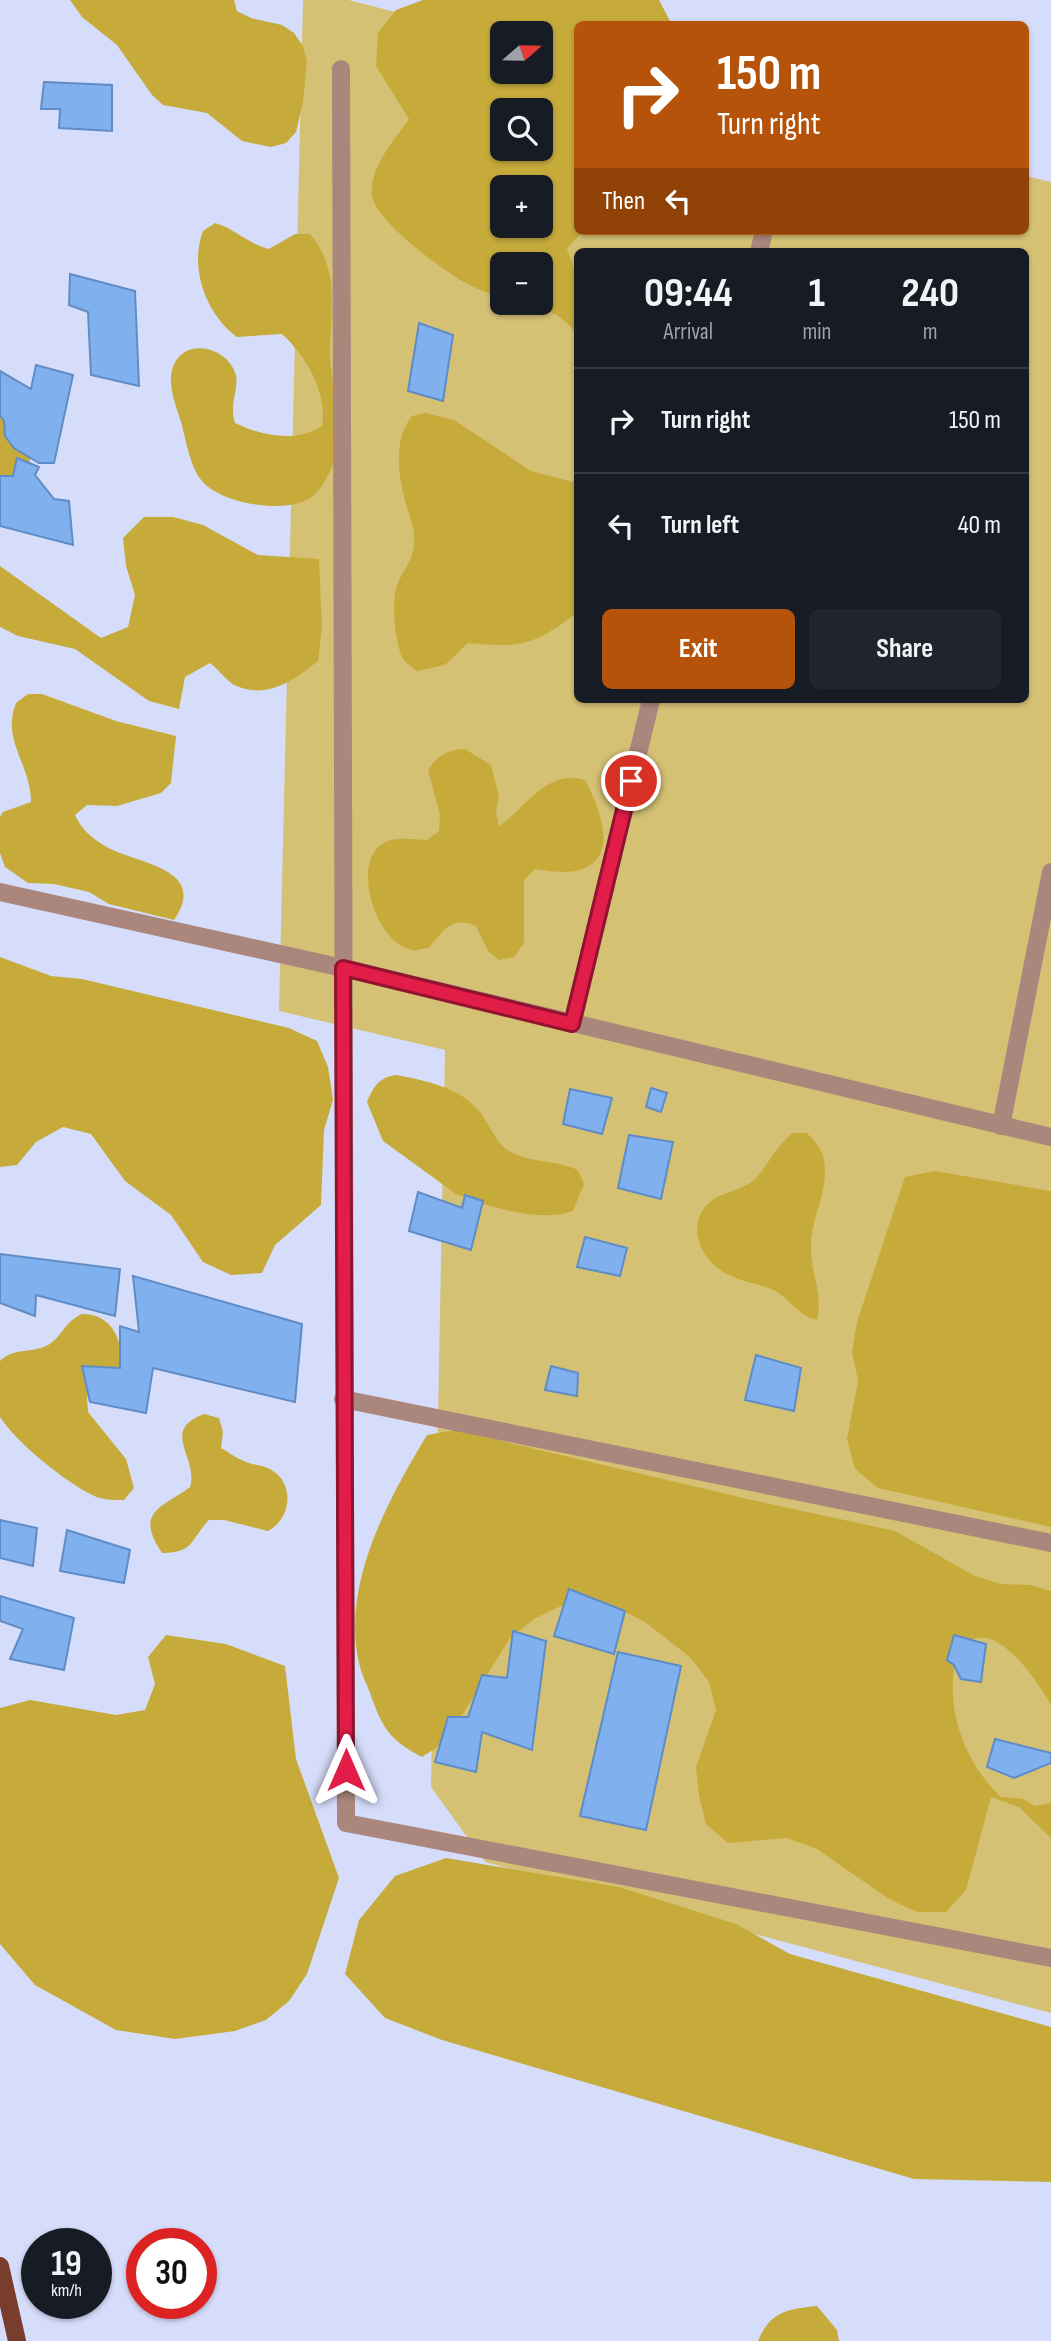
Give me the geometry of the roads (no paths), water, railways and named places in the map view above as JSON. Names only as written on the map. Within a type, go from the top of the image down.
[{"type":"main road","points":[[0,2266],[17,2341]]},
{"type":"street","points":[[341,69],[346,1823],[1051,1958]]},
{"type":"street","points":[[572,1024],[649,703]]},
{"type":"street","points":[[1001,1126],[1051,872]]},
{"type":"street","points":[[0,892],[343,968],[1051,1137]]},
{"type":"street","points":[[343,1399],[1051,1543]]}]
